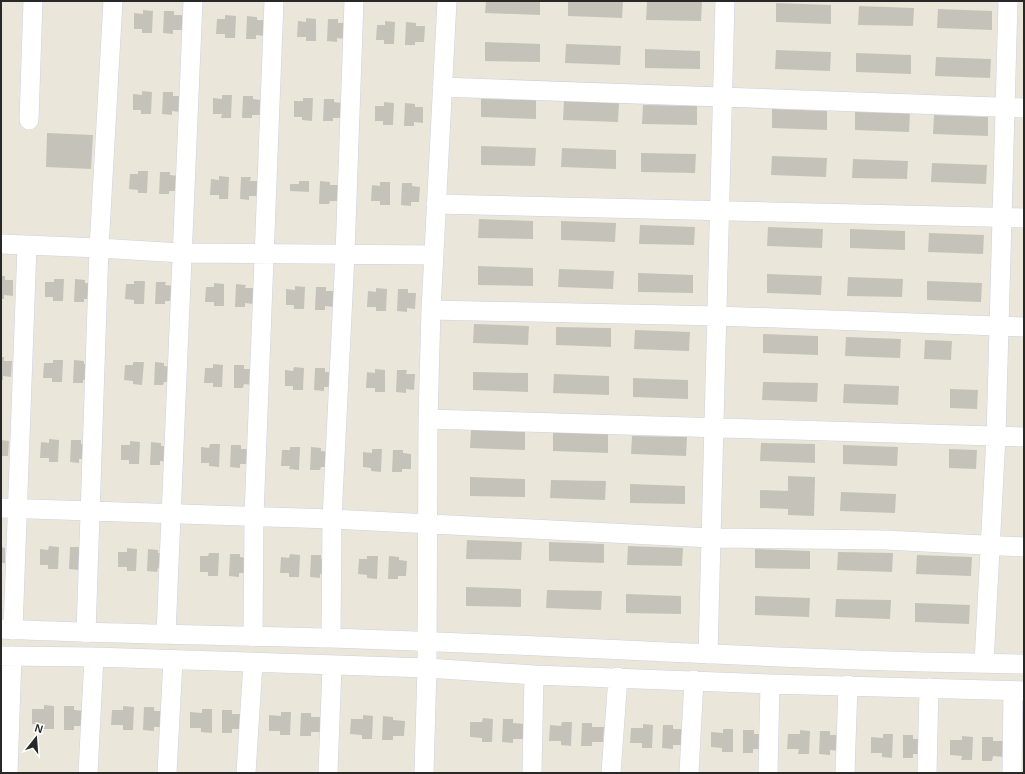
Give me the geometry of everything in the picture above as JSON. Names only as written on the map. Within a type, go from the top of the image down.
[{"type":"street","points":[[29,120],[33,1]]},
{"type":"street","points":[[86,633],[99,248],[113,1]]},
{"type":"street","points":[[166,634],[181,253],[193,1]]},
{"type":"street","points":[[252,637],[254,516],[274,1]]},
{"type":"street","points":[[330,638],[332,519],[345,254],[354,1]]},
{"type":"street","points":[[424,773],[427,668],[428,419],[431,310],[446,1]]},
{"type":"street","points":[[708,654],[725,1]]},
{"type":"street","points":[[984,663],[996,436],[1008,1]]},
{"type":"street","points":[[442,87],[1024,108]]},
{"type":"street","points":[[436,204],[1024,218]]},
{"type":"street","points":[[1,244],[181,253],[433,254]]},
{"type":"street","points":[[27,246],[9,508],[7,629],[86,633],[330,638],[708,654],[1024,664]]},
{"type":"street","points":[[431,310],[717,316],[1024,327]]},
{"type":"street","points":[[428,419],[1024,437]]},
{"type":"street","points":[[9,508],[332,519],[711,538],[885,540],[1024,547]]},
{"type":"street","points":[[8,773],[7,656],[94,657],[427,668],[534,675],[618,677],[770,684],[1019,691],[1012,773]]},
{"type":"street","points":[[88,773],[94,657]]},
{"type":"street","points":[[167,773],[173,660]]},
{"type":"street","points":[[246,773],[253,663]]},
{"type":"street","points":[[328,773],[332,666]]},
{"type":"street","points":[[532,773],[534,675]]},
{"type":"street","points":[[611,773],[618,677]]},
{"type":"street","points":[[689,773],[694,680]]},
{"type":"street","points":[[768,773],[770,684]]},
{"type":"street","points":[[845,773],[848,685]]},
{"type":"street","points":[[927,773],[929,688]]},
{"type":"building","points":[[486,1],[540,1],[540,15],[485,13]]},
{"type":"building","points":[[568,1],[623,1],[622,18],[568,16]]},
{"type":"building","points":[[647,1],[702,2],[701,21],[646,20]]},
{"type":"building","points":[[776,3],[831,5],[831,24],[776,22]]},
{"type":"building","points":[[859,6],[914,8],[913,26],[858,25]]},
{"type":"building","points":[[938,9],[992,11],[992,30],[937,28]]},
{"type":"building","points":[[143,10],[153,11],[152,33],[142,33],[142,29],[134,29],[134,13],[143,14]]},
{"type":"building","points":[[164,11],[174,11],[174,15],[182,15],[182,30],[173,30],[173,34],[163,33]]},
{"type":"building","points":[[225,15],[236,16],[235,38],[225,38],[225,34],[216,34],[217,19],[225,19]]},
{"type":"building","points":[[247,16],[257,17],[257,20],[265,20],[264,36],[256,35],[256,39],[246,39]]},
{"type":"building","points":[[306,18],[316,19],[316,41],[306,41],[306,37],[297,37],[298,21],[306,22]]},
{"type":"building","points":[[328,19],[338,19],[338,23],[346,23],[345,39],[337,38],[337,42],[327,41]]},
{"type":"building","points":[[385,21],[395,22],[394,44],[384,44],[384,40],[376,40],[377,25],[385,25]]},
{"type":"building","points":[[406,22],[416,23],[416,26],[425,26],[424,42],[415,42],[415,45],[405,45]]},
{"type":"building","points":[[485,42],[540,44],[540,62],[485,61]]},
{"type":"building","points":[[566,44],[621,46],[620,65],[565,63]]},
{"type":"building","points":[[645,49],[700,51],[700,69],[645,68]]},
{"type":"building","points":[[776,50],[831,52],[830,71],[775,69]]},
{"type":"building","points":[[856,53],[911,55],[911,74],[856,72]]},
{"type":"building","points":[[936,57],[991,59],[990,78],[935,76]]},
{"type":"building","points":[[142,91],[152,92],[151,114],[141,114],[141,110],[133,110],[133,94],[142,95]]},
{"type":"building","points":[[163,92],[173,92],[173,96],[181,96],[181,112],[172,111],[172,115],[162,114]]},
{"type":"building","points":[[222,95],[232,95],[231,118],[221,118],[222,114],[213,114],[213,98],[222,99]]},
{"type":"building","points":[[243,96],[253,96],[253,99],[261,100],[261,115],[252,115],[252,118],[242,118]]},
{"type":"building","points":[[303,98],[313,98],[312,121],[302,120],[302,117],[294,117],[294,101],[303,101]]},
{"type":"building","points":[[324,99],[334,99],[334,102],[342,103],[342,118],[333,118],[333,121],[323,121]]},
{"type":"building","points":[[481,99],[536,100],[536,119],[481,117]]},
{"type":"building","points":[[564,101],[619,103],[618,122],[563,120]]},
{"type":"building","points":[[384,102],[394,103],[393,125],[383,125],[383,121],[375,121],[375,106],[384,106]]},
{"type":"building","points":[[405,103],[415,104],[415,107],[423,107],[423,123],[414,122],[414,126],[404,126]]},
{"type":"building","points":[[643,105],[697,106],[697,125],[642,124]]},
{"type":"building","points":[[772,109],[827,111],[827,130],[772,128]]},
{"type":"building","points":[[855,112],[910,113],[909,132],[855,130]]},
{"type":"building","points":[[934,115],[988,117],[988,136],[933,134]]},
{"type":"building","points":[[47,133],[93,135],[91,169],[46,167]]},
{"type":"building","points":[[481,146],[536,148],[535,166],[481,165]]},
{"type":"building","points":[[562,148],[616,150],[616,169],[561,167]]},
{"type":"building","points":[[641,153],[696,154],[695,173],[641,172]]},
{"type":"building","points":[[772,156],[827,158],[826,177],[771,175]]},
{"type":"building","points":[[853,159],[908,161],[907,179],[852,178]]},
{"type":"building","points":[[932,163],[987,165],[986,184],[931,182]]},
{"type":"building","points":[[138,171],[148,171],[147,193],[138,193],[138,190],[129,189],[130,174],[138,174]]},
{"type":"building","points":[[160,172],[170,172],[170,175],[178,176],[177,191],[169,191],[169,194],[159,194]]},
{"type":"building","points":[[219,176],[229,177],[228,199],[219,199],[219,195],[210,195],[211,179],[219,180]]},
{"type":"building","points":[[241,177],[251,177],[250,181],[259,181],[258,196],[249,196],[249,200],[240,199]]},
{"type":"building","points":[[299,181],[309,181],[309,192],[290,191],[290,184],[299,184]]},
{"type":"building","points":[[320,181],[330,182],[330,185],[338,185],[338,201],[330,201],[329,204],[319,204]]},
{"type":"building","points":[[380,182],[390,182],[390,205],[380,205],[380,201],[371,201],[372,185],[380,186]]},
{"type":"building","points":[[402,183],[412,183],[412,186],[420,187],[419,202],[411,202],[411,206],[401,205]]},
{"type":"building","points":[[479,219],[533,221],[533,239],[478,238]]},
{"type":"building","points":[[561,221],[616,223],[615,242],[561,240]]},
{"type":"building","points":[[640,225],[695,227],[694,245],[639,244]]},
{"type":"building","points":[[768,227],[823,229],[822,248],[767,246]]},
{"type":"building","points":[[850,229],[905,231],[905,250],[850,248]]},
{"type":"building","points":[[929,233],[984,235],[983,254],[928,252]]},
{"type":"building","points":[[478,266],[533,268],[533,286],[478,285]]},
{"type":"building","points":[[559,269],[614,271],[613,289],[558,287]]},
{"type":"building","points":[[638,273],[693,275],[693,293],[638,292]]},
{"type":"building","points":[[767,274],[822,276],[821,295],[767,293]]},
{"type":"building","points":[[1,276],[5,276],[5,280],[13,280],[13,296],[4,295],[4,299],[1,299]]},
{"type":"building","points":[[848,277],[903,279],[902,297],[847,296]]},
{"type":"building","points":[[54,279],[64,279],[63,301],[53,301],[53,297],[45,297],[45,282],[54,282]]},
{"type":"building","points":[[75,279],[85,280],[85,283],[93,283],[93,299],[84,299],[84,302],[74,302]]},
{"type":"building","points":[[134,281],[145,281],[144,304],[134,304],[134,300],[125,299],[126,284],[134,284]]},
{"type":"building","points":[[927,281],[982,283],[981,302],[927,300]]},
{"type":"building","points":[[156,282],[166,282],[165,285],[174,286],[173,301],[165,301],[165,304],[155,304]]},
{"type":"building","points":[[214,283],[224,284],[224,306],[214,306],[214,302],[205,302],[206,287],[214,287]]},
{"type":"building","points":[[236,284],[246,285],[245,288],[254,288],[253,304],[245,303],[245,307],[235,307]]},
{"type":"building","points":[[295,286],[305,287],[304,309],[294,309],[294,305],[286,305],[286,289],[295,290]]},
{"type":"building","points":[[316,287],[326,287],[326,291],[334,291],[334,307],[325,306],[325,310],[315,310]]},
{"type":"building","points":[[376,288],[387,289],[386,311],[376,311],[376,307],[367,307],[368,291],[376,292]]},
{"type":"building","points":[[398,289],[408,289],[408,293],[416,293],[415,309],[407,308],[407,312],[397,311]]},
{"type":"building","points":[[474,324],[529,326],[528,345],[473,343]]},
{"type":"building","points":[[556,327],[611,328],[611,347],[556,345]]},
{"type":"building","points":[[635,330],[690,332],[689,351],[634,349]]},
{"type":"building","points":[[763,334],[818,336],[818,355],[763,353]]},
{"type":"building","points":[[846,337],[901,339],[900,358],[845,356]]},
{"type":"building","points":[[925,340],[952,341],[951,360],[924,359]]},
{"type":"building","points":[[1,357],[4,357],[4,361],[12,361],[11,377],[3,376],[3,380],[1,380]]},
{"type":"building","points":[[53,360],[63,360],[62,382],[52,382],[52,378],[43,378],[44,363],[53,363]]},
{"type":"building","points":[[74,360],[84,361],[84,364],[92,364],[91,380],[83,380],[83,383],[73,383]]},
{"type":"building","points":[[133,362],[144,362],[142,385],[133,384],[133,381],[124,380],[125,365],[133,365]]},
{"type":"building","points":[[155,362],[164,363],[164,366],[173,367],[172,382],[164,382],[163,385],[154,385]]},
{"type":"building","points":[[213,364],[223,365],[222,387],[213,387],[213,383],[204,383],[205,368],[213,368]]},
{"type":"building","points":[[234,365],[244,365],[244,369],[253,369],[252,385],[244,384],[243,388],[234,388]]},
{"type":"building","points":[[294,367],[304,368],[303,390],[293,390],[293,386],[285,386],[285,370],[293,371]]},
{"type":"building","points":[[315,368],[325,368],[325,372],[333,372],[332,387],[324,387],[324,391],[314,390]]},
{"type":"building","points":[[375,369],[385,370],[385,392],[375,392],[375,388],[366,388],[367,372],[375,373]]},
{"type":"building","points":[[397,370],[407,370],[406,374],[415,374],[414,390],[406,389],[406,393],[396,392]]},
{"type":"building","points":[[473,372],[528,373],[528,392],[473,390]]},
{"type":"building","points":[[554,374],[609,376],[609,395],[553,393]]},
{"type":"building","points":[[633,378],[688,380],[688,399],[633,397]]},
{"type":"building","points":[[763,382],[818,383],[817,402],[762,400]]},
{"type":"building","points":[[844,384],[899,386],[898,405],[843,403]]},
{"type":"building","points":[[950,389],[978,390],[977,409],[950,408]]},
{"type":"building","points":[[471,430],[525,431],[525,450],[470,448]]},
{"type":"building","points":[[553,432],[608,434],[608,453],[553,451]]},
{"type":"building","points":[[632,436],[687,437],[686,456],[631,454]]},
{"type":"building","points":[[49,439],[59,440],[58,462],[49,462],[49,458],[40,458],[41,442],[49,443]]},
{"type":"building","points":[[1,440],[9,441],[8,456],[1,456]]},
{"type":"building","points":[[71,440],[81,440],[81,444],[89,444],[88,459],[79,459],[79,463],[70,462]]},
{"type":"building","points":[[130,441],[140,442],[139,464],[129,464],[129,460],[121,460],[121,445],[130,445]]},
{"type":"building","points":[[151,442],[161,443],[161,446],[169,446],[169,462],[160,461],[160,465],[150,465]]},
{"type":"building","points":[[761,443],[815,444],[815,463],[760,461]]},
{"type":"building","points":[[210,444],[220,444],[219,467],[209,466],[209,463],[201,463],[201,447],[209,448]]},
{"type":"building","points":[[231,445],[241,445],[241,449],[249,449],[249,464],[240,464],[240,468],[230,467]]},
{"type":"building","points":[[843,445],[898,447],[897,466],[843,464]]},
{"type":"building","points":[[290,447],[300,447],[299,470],[289,469],[290,466],[281,466],[282,450],[290,450]]},
{"type":"building","points":[[311,447],[321,448],[321,451],[330,452],[329,467],[321,467],[320,470],[310,470]]},
{"type":"building","points":[[372,449],[382,449],[381,472],[371,471],[371,468],[363,467],[363,452],[372,453]]},
{"type":"building","points":[[949,449],[977,450],[976,469],[949,468]]},
{"type":"building","points":[[393,450],[403,450],[403,453],[411,454],[411,469],[402,469],[402,472],[392,472]]},
{"type":"building","points":[[788,476],[815,477],[814,516],[788,515],[788,509],[760,508],[760,490],[788,491]]},
{"type":"building","points":[[470,477],[525,479],[525,497],[470,496]]},
{"type":"building","points":[[551,480],[606,481],[605,500],[550,498]]},
{"type":"building","points":[[630,484],[685,486],[685,504],[630,503]]},
{"type":"building","points":[[841,492],[896,494],[895,513],[840,511]]},
{"type":"building","points":[[467,540],[522,542],[521,560],[466,559]]},
{"type":"building","points":[[549,542],[604,544],[604,563],[549,561]]},
{"type":"building","points":[[49,546],[59,547],[58,569],[48,569],[48,565],[40,565],[40,549],[48,550]]},
{"type":"building","points":[[628,546],[683,548],[682,566],[627,565]]},
{"type":"building","points":[[1,547],[5,548],[5,563],[1,563]]},
{"type":"building","points":[[70,547],[80,547],[79,570],[69,569]]},
{"type":"building","points":[[127,548],[137,549],[136,571],[127,571],[127,567],[118,567],[118,552],[127,552]]},
{"type":"building","points":[[148,549],[158,550],[158,553],[166,553],[166,569],[158,568],[157,572],[147,571]]},
{"type":"building","points":[[755,549],[810,551],[810,569],[755,568]]},
{"type":"building","points":[[838,552],[893,553],[892,572],[837,570]]},
{"type":"building","points":[[209,553],[219,553],[218,576],[208,576],[208,572],[200,572],[200,556],[208,556]]},
{"type":"building","points":[[230,554],[240,554],[240,557],[248,558],[247,573],[239,573],[239,577],[229,576]]},
{"type":"building","points":[[290,554],[300,555],[299,577],[289,577],[289,573],[280,573],[281,557],[289,558]]},
{"type":"building","points":[[311,555],[321,555],[321,559],[329,559],[328,575],[320,574],[320,578],[310,577]]},
{"type":"building","points":[[917,555],[972,557],[971,576],[916,574]]},
{"type":"building","points":[[367,556],[378,556],[377,579],[367,578],[367,575],[358,574],[359,559],[367,559]]},
{"type":"building","points":[[389,556],[399,557],[399,560],[407,561],[406,576],[398,576],[398,579],[388,579]]},
{"type":"building","points":[[466,587],[521,589],[521,607],[466,606]]},
{"type":"building","points":[[547,590],[602,591],[601,610],[546,608]]},
{"type":"building","points":[[626,594],[681,596],[681,614],[626,613]]},
{"type":"building","points":[[755,596],[810,598],[809,617],[755,615]]},
{"type":"building","points":[[836,599],[891,600],[890,619],[835,617]]},
{"type":"building","points":[[915,603],[970,605],[969,624],[915,622]]},
{"type":"building","points":[[44,705],[54,706],[54,729],[43,729],[43,725],[32,724],[32,709],[44,709]]},
{"type":"building","points":[[64,706],[74,706],[74,710],[86,711],[86,726],[74,726],[74,730],[64,730]]},
{"type":"building","points":[[123,706],[134,707],[133,730],[123,730],[123,725],[111,725],[112,710],[123,710]]},
{"type":"building","points":[[144,707],[154,707],[154,711],[166,711],[165,727],[154,727],[154,731],[143,730]]},
{"type":"building","points":[[202,709],[212,709],[212,733],[201,732],[201,728],[190,728],[190,712],[202,713]]},
{"type":"building","points":[[222,710],[232,710],[232,714],[244,714],[244,729],[232,729],[232,733],[222,733]]},
{"type":"building","points":[[281,712],[291,712],[290,735],[280,735],[280,731],[269,731],[269,715],[281,716]]},
{"type":"building","points":[[301,713],[311,713],[311,717],[323,717],[323,732],[311,732],[311,736],[300,736]]},
{"type":"building","points":[[363,715],[373,716],[372,739],[362,739],[362,735],[350,734],[351,719],[363,719]]},
{"type":"building","points":[[383,716],[393,717],[393,720],[405,721],[404,736],[393,736],[393,740],[382,740]]},
{"type":"building","points":[[483,718],[493,719],[492,742],[482,742],[482,738],[470,737],[470,722],[482,722]]},
{"type":"building","points":[[503,719],[513,719],[513,723],[525,724],[524,739],[513,739],[513,743],[502,742]]},
{"type":"building","points":[[562,722],[572,722],[571,746],[561,745],[561,741],[549,741],[550,725],[561,726]]},
{"type":"building","points":[[582,723],[592,723],[592,727],[604,727],[603,742],[592,742],[592,746],[581,746]]},
{"type":"building","points":[[643,724],[653,725],[652,748],[642,748],[642,743],[630,743],[631,728],[643,728]]},
{"type":"building","points":[[663,725],[673,725],[673,729],[685,729],[685,745],[673,745],[673,749],[662,748]]},
{"type":"building","points":[[723,729],[733,729],[733,752],[722,752],[722,748],[711,747],[711,732],[723,733]]},
{"type":"building","points":[[743,730],[754,730],[754,734],[765,734],[765,749],[753,749],[753,753],[743,753]]},
{"type":"building","points":[[800,730],[810,731],[809,754],[798,754],[799,749],[787,749],[788,734],[800,734]]},
{"type":"building","points":[[820,731],[830,731],[830,735],[842,735],[841,751],[830,750],[830,755],[819,754]]},
{"type":"building","points":[[883,734],[893,734],[892,758],[882,757],[882,753],[871,753],[871,737],[883,738]]},
{"type":"building","points":[[903,735],[913,735],[913,739],[925,739],[925,754],[913,754],[913,758],[903,758]]},
{"type":"building","points":[[962,736],[973,737],[972,760],[961,760],[962,756],[950,755],[950,740],[962,740]]},
{"type":"building","points":[[982,737],[993,737],[993,741],[1005,741],[1004,757],[993,756],[992,761],[982,761]]}]
